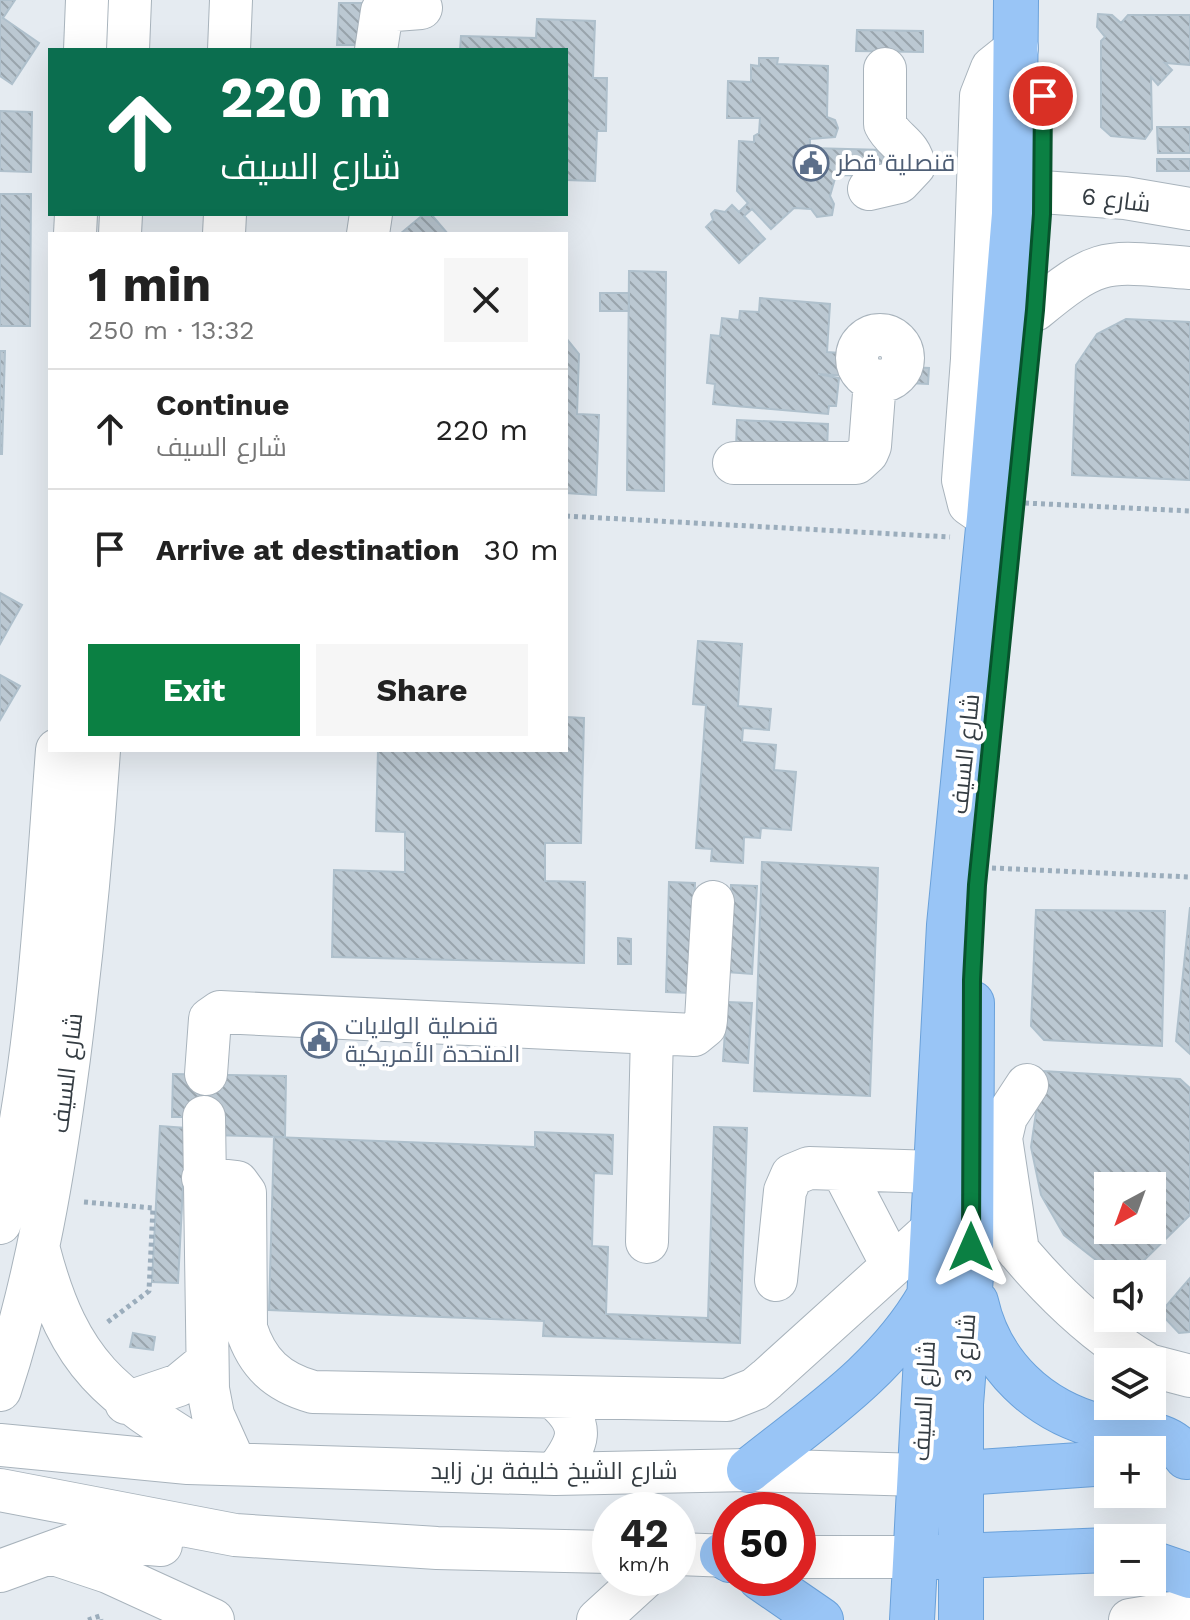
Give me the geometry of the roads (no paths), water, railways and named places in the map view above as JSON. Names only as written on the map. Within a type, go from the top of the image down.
[{"type":"main road","name":"شارع السيف","points":[[1016,0],[1028,203]]},
{"type":"main road","name":"شارع السيف","points":[[915,1557],[941,1475],[929,1296],[933,1229],[953,1181],[949,925],[997,520],[1028,203],[1043,0]]},
{"type":"main road","name":"شارع 3","points":[[961,1620],[963,1557],[941,1475],[961,1404],[971,1276],[953,1181],[972,1073],[997,520],[1035,310],[1028,203]]},
{"type":"main road","points":[[971,1276],[989,1345],[1016,1379],[1078,1419],[1101,1427],[1166,1437],[1176,1458]]},
{"type":"main road","points":[[749,1470],[873,1371],[903,1337],[929,1296]]},
{"type":"main road","name":"شارع الشيخ خليفة بن زايد","points":[[941,1475],[1094,1464]]},
{"type":"main road","points":[[1166,1544],[1190,1541]]},
{"type":"main road","points":[[912,1620],[915,1557],[1094,1551]]},
{"type":"main road","points":[[1166,1568],[1190,1576]]},
{"type":"main road","points":[[786,1596],[821,1620]]},
{"type":"street","points":[[85,48],[87,0]]},
{"type":"street","points":[[128,48],[130,0]]},
{"type":"street","points":[[229,48],[231,0]]},
{"type":"street","points":[[376,48],[382,11],[421,8]]},
{"type":"street","points":[[997,520],[969,504],[964,492],[972,359],[978,155],[985,81],[992,68],[1017,48]]},
{"type":"street","points":[[869,189],[907,177],[914,166],[913,155],[885,124],[887,69]]},
{"type":"street","points":[[913,155],[978,155]]},
{"type":"street","name":"شارع 6","points":[[1028,203],[1132,215],[1180,208]]},
{"type":"street","points":[[1035,310],[1072,279],[1104,264],[1190,268]]},
{"type":"street","points":[[734,463],[856,463],[870,446],[889,368],[972,359]]},
{"type":"street","name":"شارع السيف","points":[[0,1223],[12,1173],[30,1050],[57,752]]},
{"type":"street","name":"شارع السيف","points":[[0,1390],[39,1249],[57,1154],[78,983],[99,752]]},
{"type":"street","points":[[206,1074],[210,1019],[220,1012],[687,1036],[705,1026],[713,902]]},
{"type":"street","points":[[647,1242],[652,1034]]},
{"type":"street","points":[[972,1073],[1033,1084],[1006,1117],[1001,1138],[1018,1252]]},
{"type":"street","points":[[204,1117],[207,1362],[213,1415],[230,1464]]},
{"type":"street","points":[[842,1169],[892,1265]]},
{"type":"street","points":[[776,1280],[787,1182],[800,1170],[842,1169],[953,1181],[1018,1252],[1087,1318],[1126,1348]]},
{"type":"street","points":[[203,1178],[237,1182],[245,1193],[246,1328],[252,1347],[276,1377],[313,1392],[711,1401],[741,1396],[767,1379],[933,1229]]},
{"type":"street","points":[[39,1249],[58,1313],[87,1364],[126,1403],[230,1464]]},
{"type":"street","points":[[126,1403],[179,1385],[207,1362]]},
{"type":"street","points":[[1166,1370],[1190,1376]]},
{"type":"street","points":[[554,1398],[568,1410],[577,1435],[574,1448],[555,1474]]},
{"type":"street","name":"شارع الشيخ خليفة بن زايد","points":[[0,1445],[158,1462],[555,1474],[749,1470],[941,1475]]},
{"type":"street","points":[[0,1490],[235,1535],[437,1548],[592,1552]]},
{"type":"street","points":[[0,1571],[46,1551],[77,1543],[180,1545],[235,1535]]},
{"type":"street","points":[[46,1551],[108,1572],[213,1620]]},
{"type":"street","points":[[816,1557],[915,1557]]},
{"type":"street","points":[[598,1620],[624,1596]]},
{"type":"street","points":[[1130,1620],[1190,1610]]},
{"type":"place","name":"قنصلية قطر","points":[[811,163]]},
{"type":"place","name":"قنصلية الولايات المتحدة الأمريكية","points":[[319,1040]]}]
